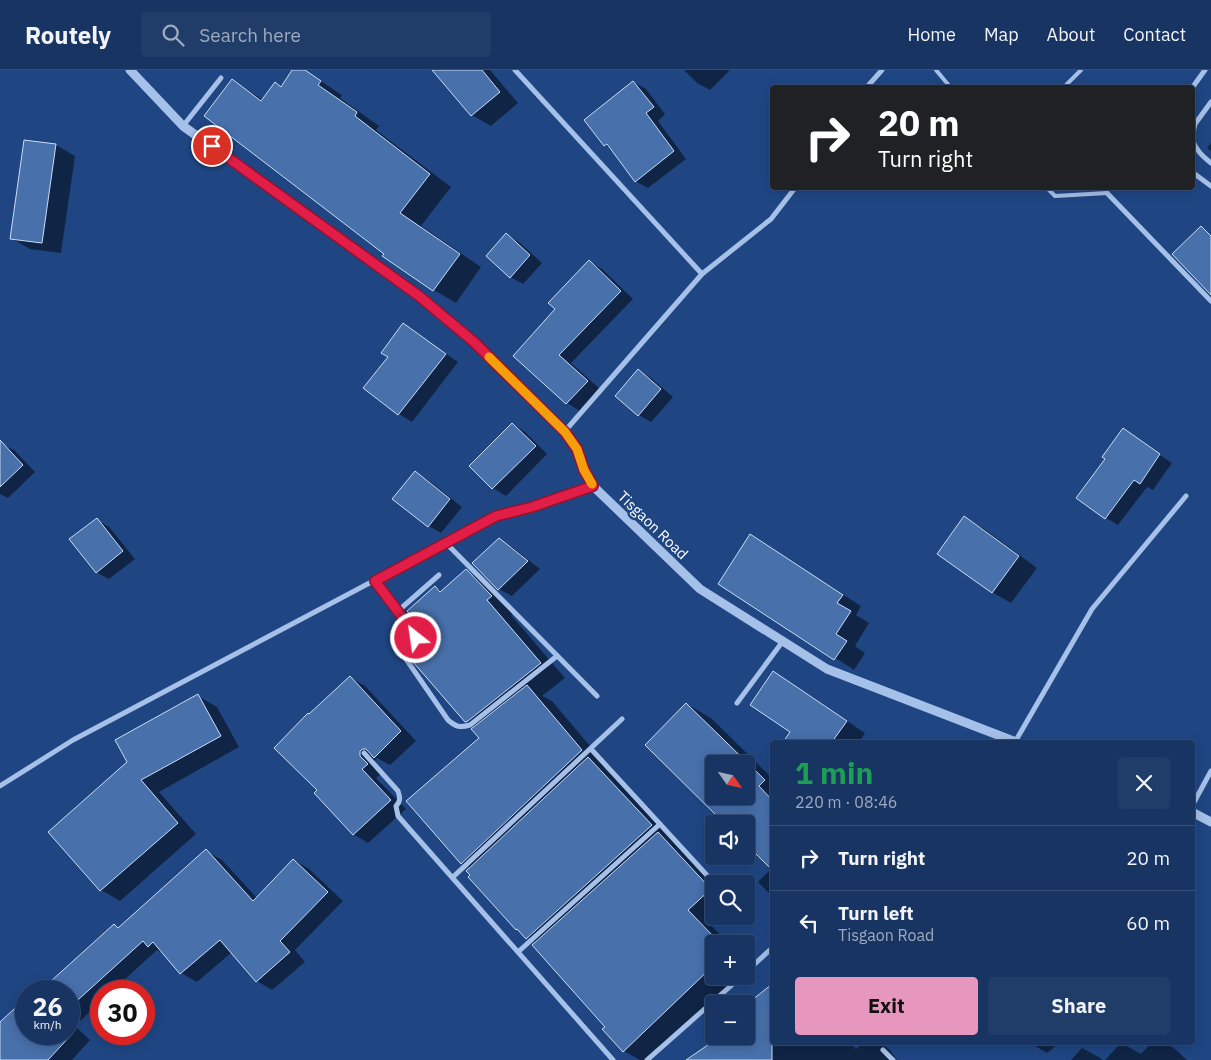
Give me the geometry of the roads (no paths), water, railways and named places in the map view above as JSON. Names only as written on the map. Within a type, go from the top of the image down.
[{"type":"street","name":"Tisgaon Road","points":[[130,70],[183,126],[419,296],[474,342],[565,432],[577,449],[584,470],[593,486],[700,589],[827,669],[1011,740]]},
{"type":"street","points":[[515,70],[702,274]]},
{"type":"street","points":[[869,85],[882,70]]},
{"type":"street","points":[[1194,85],[1205,70]]},
{"type":"street","points":[[183,126],[221,78]]},
{"type":"street","points":[[1195,124],[1211,102]]},
{"type":"street","points":[[1195,147],[1211,163]]},
{"type":"street","points":[[1195,174],[1211,186]]},
{"type":"street","points":[[565,432],[702,274],[770,220],[793,190]]},
{"type":"street","points":[[1107,193],[1211,300]]},
{"type":"street","points":[[0,786],[73,740],[496,516],[532,507],[593,486]]},
{"type":"street","points":[[1017,740],[1092,608],[1186,496]]},
{"type":"street","points":[[446,543],[596,696]]},
{"type":"street","points":[[398,611],[439,575]]},
{"type":"street","points":[[375,581],[415,634],[415,643],[405,654],[406,659],[448,720],[455,726],[470,725],[557,656]]},
{"type":"street","points":[[737,703],[783,641]]},
{"type":"street","points":[[453,877],[622,719]]},
{"type":"street","points":[[591,750],[707,875]]},
{"type":"street","points":[[364,753],[398,791],[400,796],[400,802],[396,806],[398,816],[613,1060]]},
{"type":"street","points":[[1195,801],[1211,772]]},
{"type":"street","points":[[1195,814],[1211,822]]},
{"type":"street","points":[[518,952],[660,824]]},
{"type":"street","points":[[755,964],[770,950]]},
{"type":"street","points":[[647,1060],[732,985]]},
{"type":"street","points":[[883,1050],[893,1060]]},
{"type":"lane","points":[[936,70],[948,85]]},
{"type":"lane","points":[[1066,85],[1081,70]]},
{"type":"lane","points":[[1049,190],[1055,196],[1107,193]]}]
